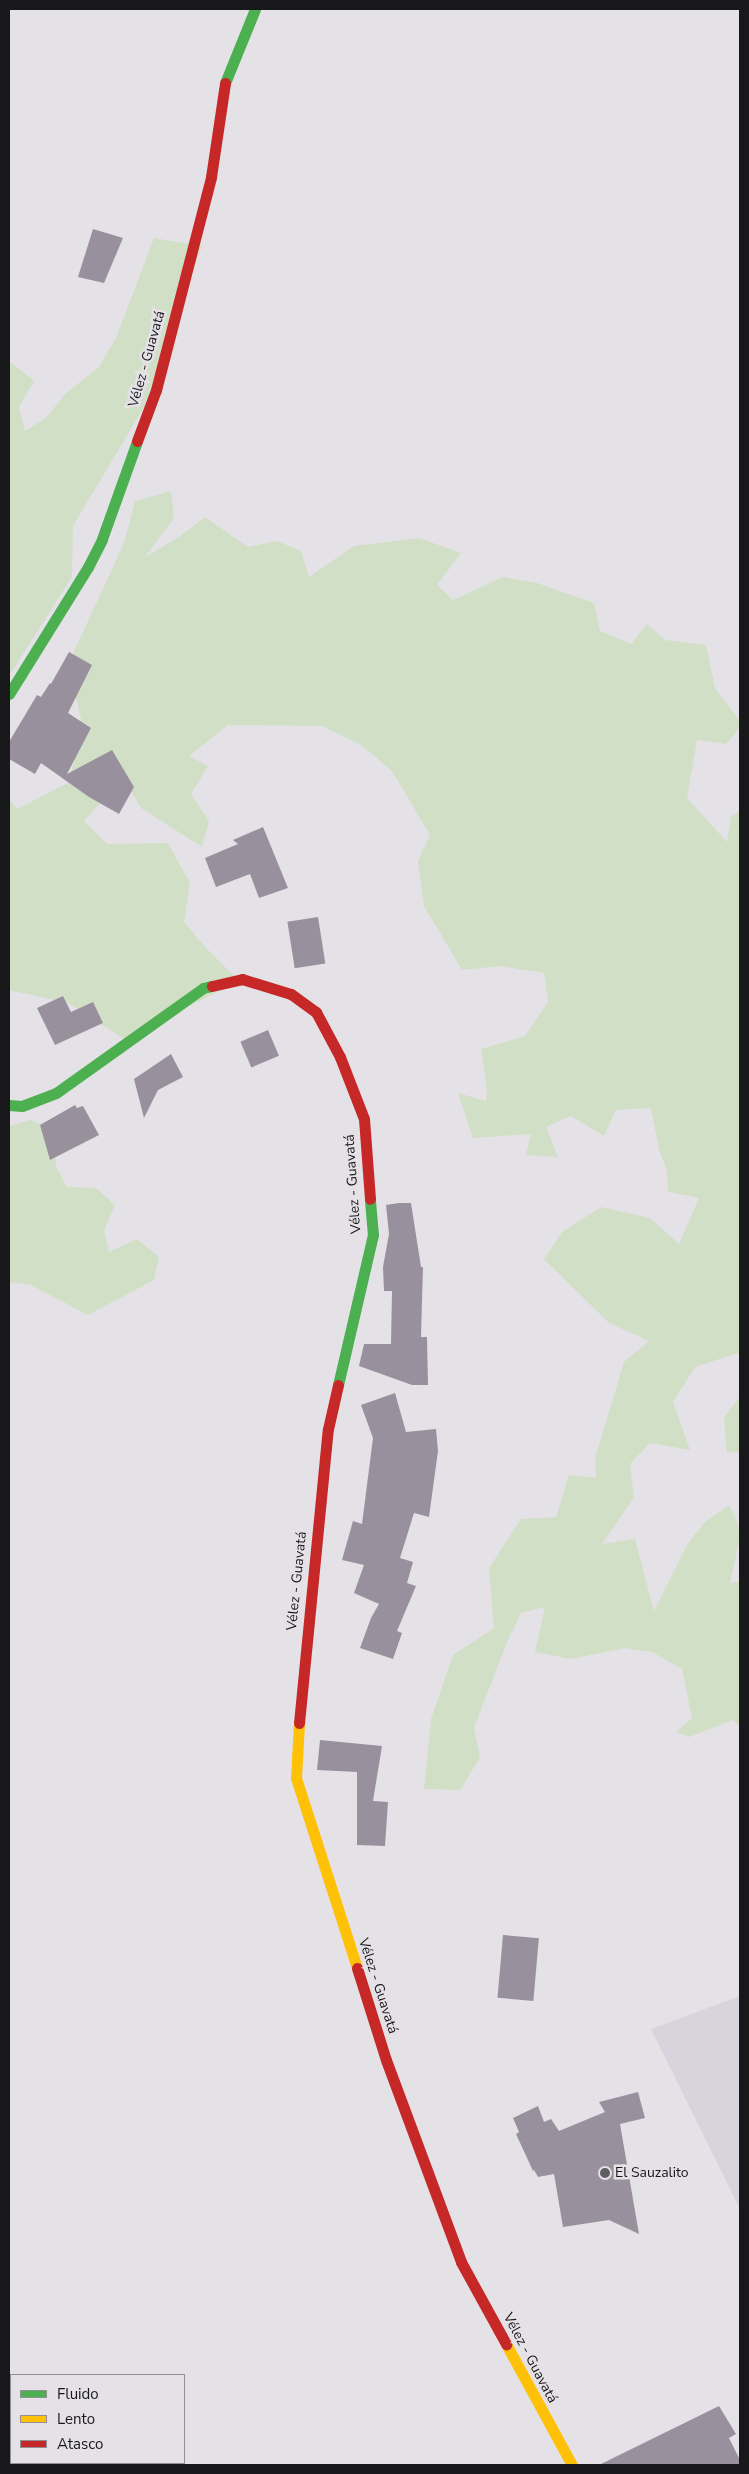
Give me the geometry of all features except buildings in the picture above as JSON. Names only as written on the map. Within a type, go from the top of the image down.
[{"type":"street","name":"Vélez - Guavatá","points":[[9,694],[88,567],[102,539],[156,390],[211,177],[225,83],[255,9]]},
{"type":"street","name":"Vélez - Guavatá","points":[[9,1105],[22,1106],[56,1093],[203,988],[242,979],[291,994],[316,1012],[340,1057],[364,1119],[373,1235],[328,1429],[301,1686],[296,1778],[386,2060],[462,2262],[572,2465]]},
{"type":"shaded area","points":[[740,1996],[740,2209],[651,2029]]},
{"type":"green space","points":[[154,238],[202,246],[144,407],[73,526],[72,577],[9,676],[9,361],[34,381],[19,407],[25,431],[46,418],[65,394],[99,367],[116,338]]},
{"type":"green space","points":[[171,491],[174,518],[145,557],[179,537],[205,517],[248,547],[277,541],[301,551],[309,577],[354,546],[419,538],[461,553],[437,585],[453,600],[503,577],[537,583],[594,603],[600,631],[631,644],[647,624],[665,640],[706,645],[715,688],[740,721],[740,727],[726,744],[697,740],[687,798],[727,842],[731,816],[740,811],[740,1354],[695,1367],[673,1402],[690,1450],[650,1443],[630,1464],[634,1497],[602,1544],[635,1539],[654,1611],[688,1543],[705,1522],[729,1505],[737,1521],[740,1538],[730,1583],[740,1581],[740,1727],[733,1720],[689,1737],[676,1732],[692,1718],[682,1669],[652,1652],[625,1648],[571,1659],[535,1652],[545,1607],[521,1613],[507,1642],[474,1728],[480,1758],[460,1790],[424,1789],[431,1719],[453,1655],[494,1628],[489,1568],[521,1519],[556,1517],[569,1475],[596,1478],[595,1458],[624,1362],[649,1341],[609,1323],[544,1259],[562,1232],[601,1207],[650,1218],[679,1244],[699,1198],[668,1192],[667,1170],[659,1150],[651,1108],[616,1110],[604,1136],[571,1116],[546,1127],[558,1157],[526,1155],[531,1134],[473,1138],[458,1093],[486,1101],[487,1088],[481,1049],[525,1036],[548,1002],[544,973],[500,966],[462,970],[424,906],[418,861],[430,835],[392,771],[361,745],[322,726],[228,725],[189,756],[208,766],[191,794],[209,821],[202,847],[141,808],[123,777],[84,821],[107,844],[168,843],[190,883],[184,922],[206,948],[239,981],[124,1039],[68,1003],[9,990],[9,799],[17,809],[68,783],[83,729],[75,693],[65,671],[124,543],[135,501]]},
{"type":"green space","points":[[31,1120],[54,1130],[56,1167],[67,1187],[96,1188],[115,1205],[104,1231],[109,1252],[137,1239],[159,1257],[154,1280],[88,1315],[31,1285],[9,1282],[9,1126]]},
{"type":"green space","points":[[740,1396],[740,1452],[727,1452],[724,1418]]},
{"type":"traffic: fast","points":[[225,83],[255,9]]},
{"type":"traffic: fast","points":[[9,694],[88,567],[102,539],[137,441]]},
{"type":"traffic: fast","points":[[9,1105],[22,1106],[56,1093],[203,988],[212,986]]},
{"type":"traffic: fast","points":[[338,1385],[373,1235],[370,1199]]},
{"type":"traffic: slow","points":[[299,1723],[296,1778],[357,1968]]},
{"type":"traffic: slow","points":[[506,2344],[572,2465]]},
{"type":"traffic: jam","points":[[137,441],[156,390],[211,177],[225,83]]},
{"type":"traffic: jam","points":[[212,986],[242,979],[291,994],[316,1012],[340,1057],[364,1119],[370,1199]]},
{"type":"traffic: jam","points":[[299,1723],[328,1429],[338,1385]]},
{"type":"traffic: jam","points":[[357,1968],[386,2060],[461,2262],[506,2344]]},
{"type":"place","name":"El Sauzalito","points":[[605,2173]]}]
